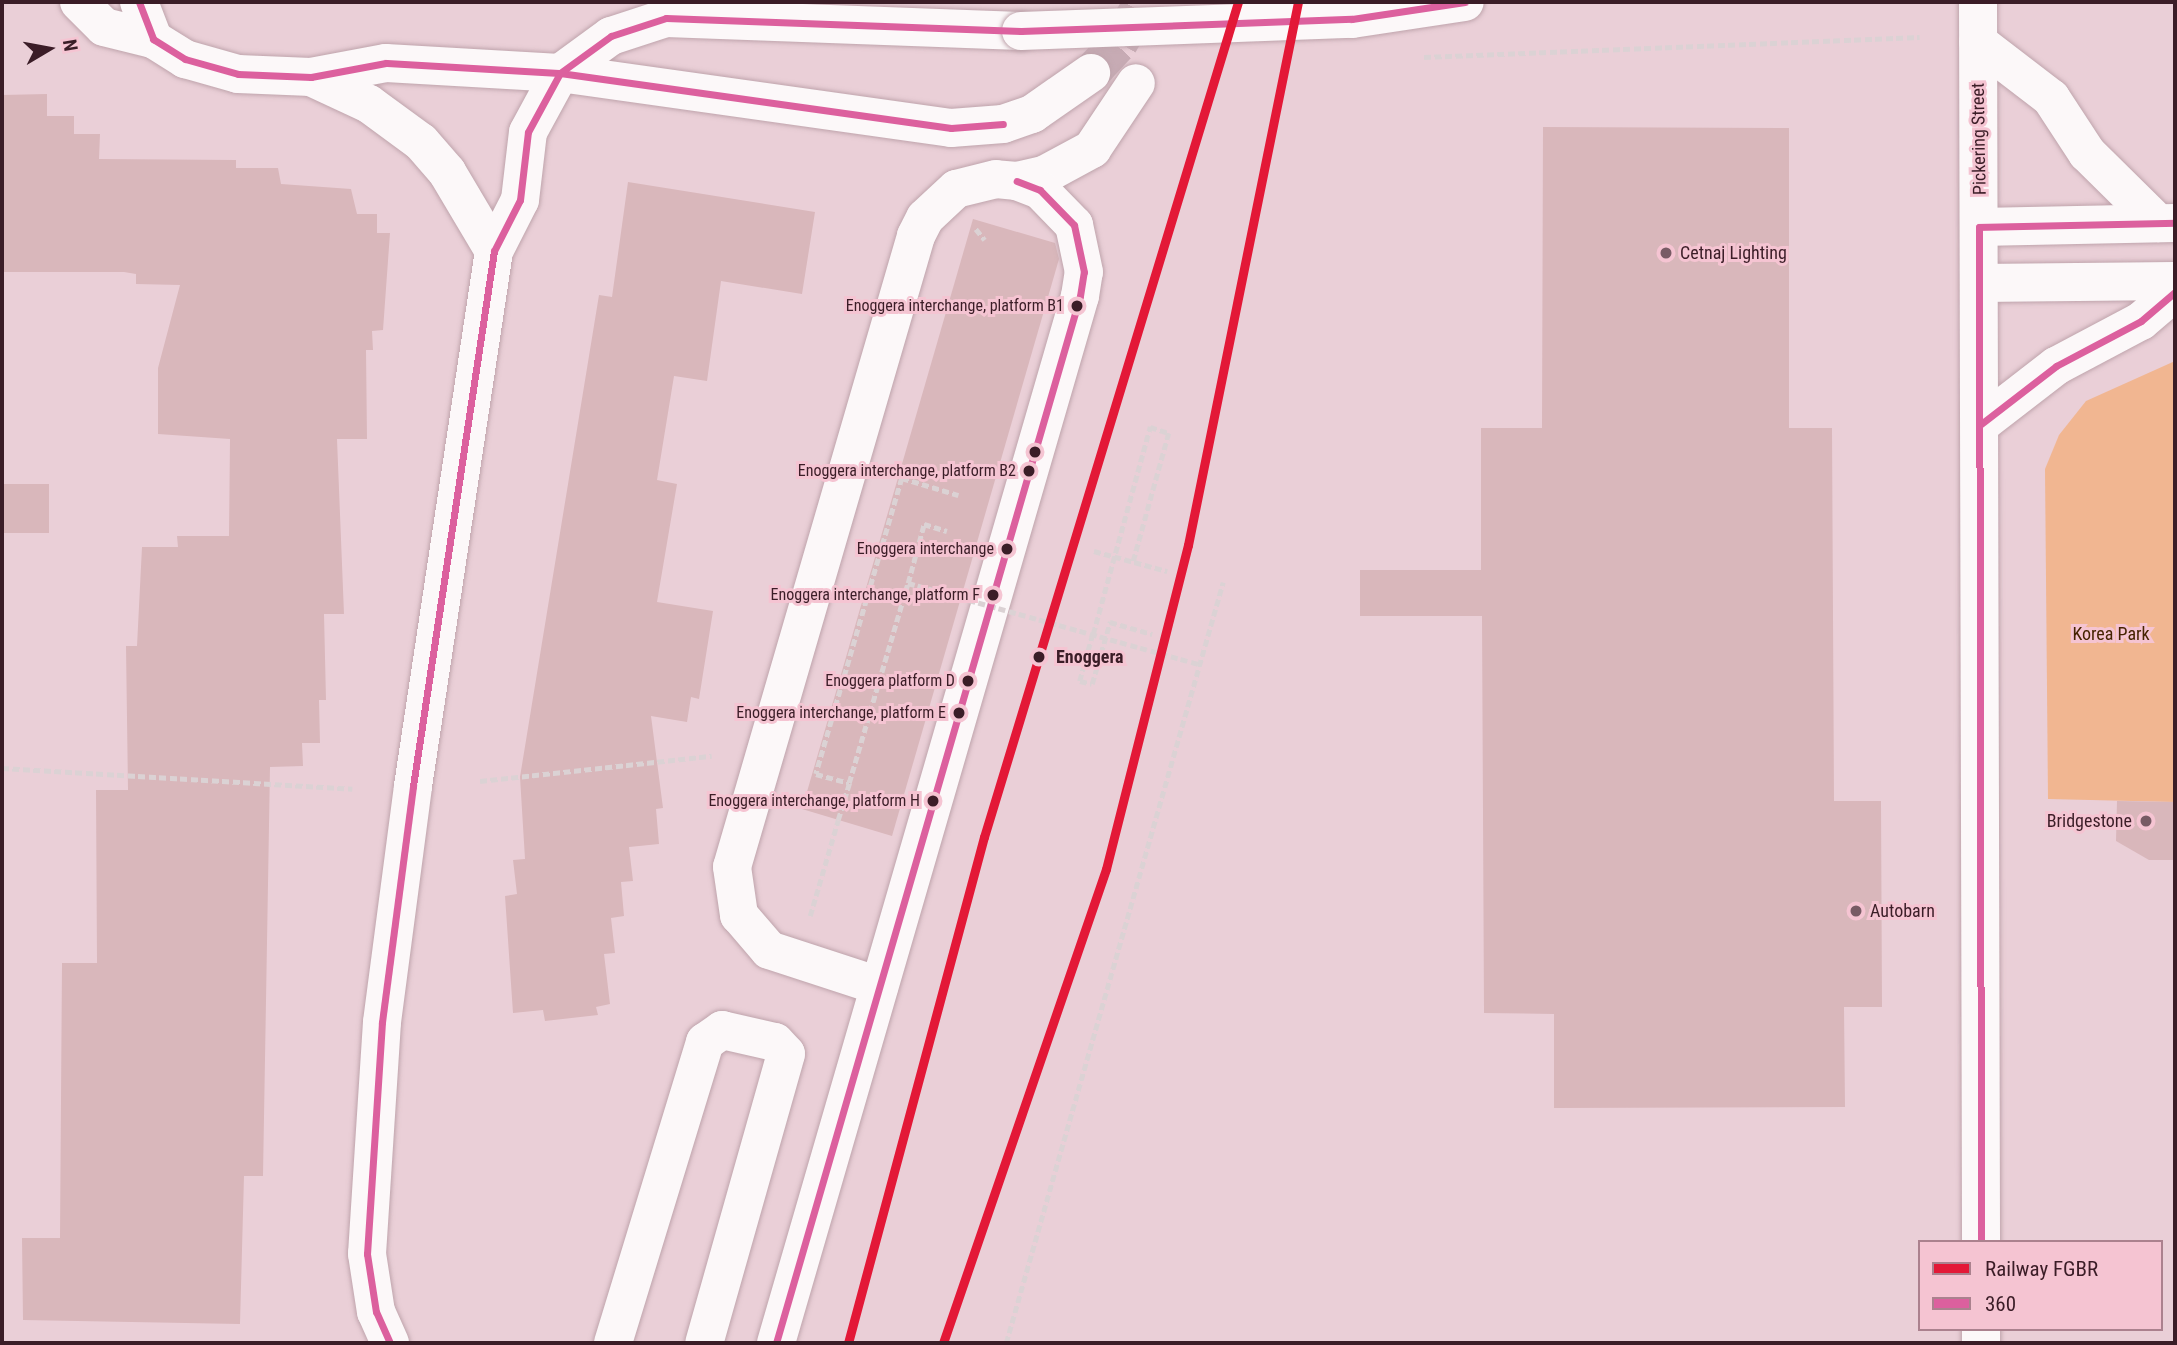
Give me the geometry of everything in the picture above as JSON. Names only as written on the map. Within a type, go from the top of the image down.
[{"type":"main road","points":[[79,2],[104,27],[153,39],[218,69],[311,76],[387,63],[560,73],[951,128],[1003,124],[1059,99],[1091,73]]},
{"type":"main road","points":[[139,2],[153,39]]},
{"type":"main road","points":[[390,1343],[376,1312],[367,1254],[382,1022],[494,251],[520,201],[528,132],[560,73],[611,36],[666,18],[1021,31],[1352,19],[1465,2]]},
{"type":"main road","name":"Pickering Street","points":[[1978,2],[1981,1240]]},
{"type":"main road","points":[[1978,42],[2051,98],[2087,153],[2167,223]]},
{"type":"main road","points":[[311,76],[369,104],[421,142],[447,172],[494,251]]},
{"type":"main road","points":[[878,986],[769,950],[739,915],[732,867],[916,236],[932,210],[956,189],[1044,175],[1092,149],[1136,83]]},
{"type":"main road","points":[[1003,124],[1017,181]]},
{"type":"main road","points":[[776,1343],[1084,272],[1074,225],[1040,190],[1017,181]]},
{"type":"main road","points":[[1979,227],[2167,223]]},
{"type":"main road","points":[[1979,283],[2175,281]]},
{"type":"main road","points":[[1981,424],[2056,366],[2141,321],[2175,292]]},
{"type":"main road","points":[[613,1343],[705,1042],[722,1030],[775,1042],[786,1054],[704,1343]]},
{"type":"path","points":[[1412,58],[1920,37]]},
{"type":"path","points":[[1133,563],[1169,433],[1150,427],[1080,681],[1092,684],[1110,622],[1152,634]]},
{"type":"path","points":[[849,783],[816,774],[902,478],[958,495]]},
{"type":"path","points":[[809,921],[924,524],[947,531]]},
{"type":"path","points":[[1094,551],[1167,571]]},
{"type":"path","points":[[908,583],[1199,664]]},
{"type":"path","points":[[1006,1343],[1223,583]]},
{"type":"path","points":[[480,781],[712,756]]},
{"type":"path","points":[[2,768],[352,789]]},
{"type":"green space","name":"Korea Park","points":[[2175,361],[2175,802],[2048,799],[2045,469],[2059,435],[2086,401]]},
{"type":"building","points":[[47,94],[47,116],[74,116],[74,134],[100,134],[99,159],[236,160],[236,168],[278,168],[281,184],[351,189],[357,214],[377,214],[377,233],[390,233],[383,330],[372,331],[373,350],[366,350],[367,439],[337,439],[344,614],[324,614],[326,700],[319,700],[320,743],[302,743],[303,766],[270,767],[263,1176],[244,1176],[240,1324],[23,1320],[22,1238],[60,1238],[62,963],[97,963],[96,790],[128,790],[126,646],[137,646],[142,547],[178,547],[177,536],[229,536],[230,439],[158,434],[158,368],[180,285],[136,284],[136,274],[124,272],[2,272],[2,95]]},
{"type":"building","points":[[1543,127],[1789,128],[1789,428],[1832,428],[1834,801],[1881,801],[1882,1007],[1844,1007],[1845,1107],[1554,1108],[1554,1014],[1484,1013],[1482,616],[1360,616],[1360,570],[1481,570],[1481,428],[1542,428]]},
{"type":"building","points":[[628,182],[815,212],[802,294],[721,281],[707,381],[674,376],[657,480],[677,484],[657,602],[713,611],[699,699],[691,697],[687,722],[651,716],[663,808],[656,809],[659,844],[629,847],[633,881],[621,882],[624,916],[611,918],[615,953],[604,954],[610,1004],[596,1007],[598,1015],[545,1021],[543,1010],[513,1013],[505,896],[517,894],[513,860],[525,859],[520,777],[599,295],[612,297]]},
{"type":"building","name":"Enoggera interchange","points":[[973,219],[1055,243],[1059,259],[892,836],[802,809]]},
{"type":"building","points":[[2,484],[49,484],[49,533],[2,533]]},
{"type":"building","name":"Bridgestone","points":[[2117,801],[2175,802],[2175,860],[2149,860],[2116,841]]},
{"type":"tunnel","points":[[1091,73],[1119,43],[1143,2]]},
{"type":"rail line","name":"FGBR","points":[[848,1343],[984,837],[1238,2]]},
{"type":"rail line","name":"FGBR","points":[[943,1343],[1106,869],[1188,545],[1298,2]]},
{"type":"transit line","name":"360","points":[[139,2],[153,39],[185,59],[238,74],[311,77],[386,63],[560,73],[951,128],[1003,124]]},
{"type":"transit line","name":"360","points":[[390,1343],[376,1312],[367,1254],[382,1022],[413,786],[494,251],[520,200],[528,132],[560,73],[611,36],[666,18],[1021,31],[1352,19],[1465,2]]},
{"type":"transit line","name":"360","points":[[776,1343],[1080,296],[1084,272],[1074,225],[1040,190],[1017,181]]},
{"type":"transit line","name":"360","points":[[1981,1240],[1979,227],[2175,223]]},
{"type":"transit line","name":"360","points":[[1981,424],[2056,366],[2141,321],[2175,292]]},
{"type":"place","name":"Cetnaj Lighting","points":[[1666,253]]},
{"type":"place","name":"Enoggera interchange, platform B1","points":[[1077,306]]},
{"type":"place","name":"Enoggera interchange, platform B2","points":[[1029,471]]},
{"type":"place","name":"Enoggera interchange","points":[[1007,549]]},
{"type":"place","name":"Enoggera interchange, platform F","points":[[993,595]]},
{"type":"place","name":"Enoggera","points":[[1039,657]]},
{"type":"place","name":"Enoggera platform D","points":[[968,681]]},
{"type":"place","name":"Enoggera interchange, platform E","points":[[959,713]]},
{"type":"place","name":"Enoggera interchange, platform H","points":[[933,801]]},
{"type":"place","name":"Bridgestone","points":[[2146,821]]},
{"type":"place","name":"Autobarn","points":[[1856,911]]}]
